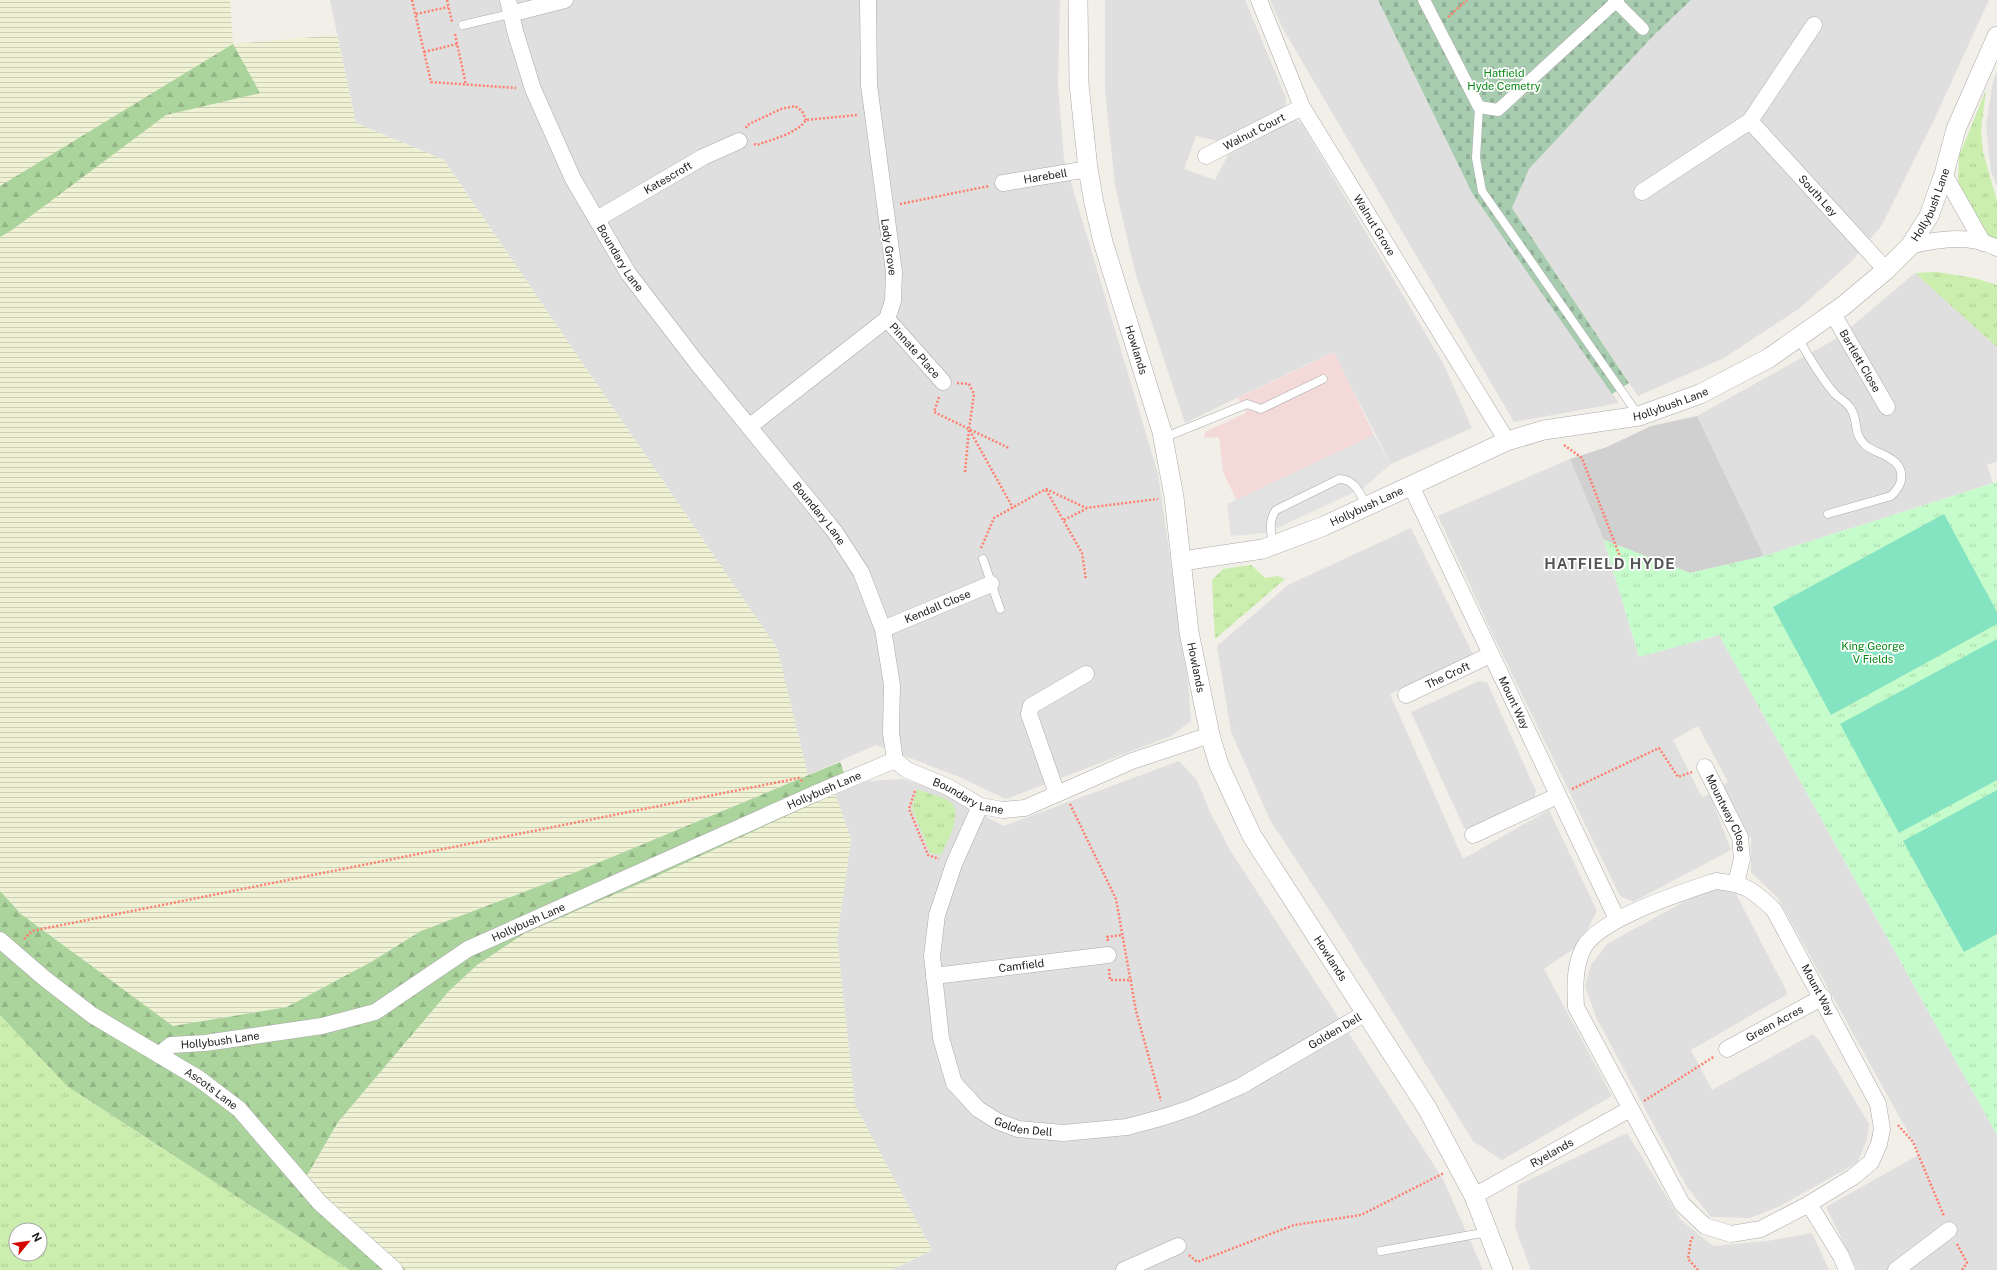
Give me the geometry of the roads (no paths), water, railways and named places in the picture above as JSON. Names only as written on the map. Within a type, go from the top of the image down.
[{"type":"street","points":[[509,7],[565,0]]},
{"type":"street","name":"Lady Grove","points":[[868,0],[869,85],[874,113],[884,207],[894,272],[893,301],[887,319]]},
{"type":"street","name":"Howlands","points":[[1078,0],[1079,84],[1088,169],[1103,242],[1163,438],[1174,497],[1189,632],[1210,735],[1222,771],[1252,836],[1428,1108],[1474,1196],[1503,1270]]},
{"type":"street","name":"Walnut Grove","points":[[1259,0],[1302,107],[1507,441]]},
{"type":"street","points":[[1424,0],[1479,107],[1498,110],[1616,1],[1643,30]]},
{"type":"street","name":"Boundary Lane","points":[[509,7],[533,89],[573,179],[628,273],[697,363],[750,426],[835,532],[861,572],[883,628],[892,685],[890,733],[895,760],[907,770],[948,786],[980,806],[1003,810],[1025,808],[1132,761],[1210,735]]},
{"type":"street","points":[[1642,192],[1750,121],[1814,25]]},
{"type":"street","name":"Hollybush Lane","points":[[1182,560],[1263,549],[1324,526],[1507,441],[1544,430],[1639,416],[1700,394],[1769,358],[1833,314],[1886,270],[1910,246],[1929,216],[1944,174],[1956,129],[1997,36]]},
{"type":"street","name":"Walnut Court","points":[[1206,156],[1302,107]]},
{"type":"street","name":"South Ley","points":[[1750,121],[1886,270]]},
{"type":"street","name":"Katescroft","points":[[597,219],[703,157],[740,141]]},
{"type":"street","name":"Harebell","points":[[1003,183],[1088,169]]},
{"type":"street","points":[[1944,174],[1990,245]]},
{"type":"street","points":[[1910,246],[1930,241],[1974,240],[1990,245]]},
{"type":"street","name":"Bartlett Close","points":[[1833,314],[1887,407]]},
{"type":"street","points":[[750,426],[887,319]]},
{"type":"street","name":"Pinnate Place","points":[[887,319],[943,382]]},
{"type":"street","name":"Mount Way","points":[[1410,486],[1617,919]]},
{"type":"street","name":"Kendall Close","points":[[883,628],[991,584]]},
{"type":"street","name":"The Croft","points":[[1406,696],[1490,655]]},
{"type":"street","points":[[1057,794],[1029,714],[1031,706],[1086,674]]},
{"type":"street","name":"Hollybush Lane","points":[[159,1055],[171,1045],[205,1043],[322,1026],[374,1012],[468,949],[814,794],[895,760]]},
{"type":"street","name":"Mountway Close","points":[[1705,767],[1740,838],[1742,859],[1736,883]]},
{"type":"street","points":[[1473,835],[1557,796]]},
{"type":"street","name":"Golden Dell","points":[[980,806],[954,864],[937,915],[932,956],[941,1038],[954,1083],[978,1109],[997,1121],[1018,1130],[1063,1133],[1127,1127],[1191,1108],[1246,1083],[1367,1012]]},
{"type":"street","name":"Mount Way","points":[[1716,881],[1736,883],[1755,892],[1774,910],[1823,998],[1878,1104],[1882,1129],[1879,1144],[1871,1162],[1853,1177],[1809,1204],[1761,1229],[1731,1234],[1705,1226],[1682,1204],[1576,1007],[1574,978],[1584,947],[1600,930],[1617,919],[1716,881]]},
{"type":"street","name":"Ascots Lane","points":[[0,940],[12,952],[92,1015],[198,1078],[238,1109],[320,1203],[395,1270]]},
{"type":"street","name":"Camfield","points":[[934,976],[1108,955]]},
{"type":"street","name":"Green Acres","points":[[1727,1049],[1823,998]]},
{"type":"street","name":"Ryelands","points":[[1474,1196],[1630,1109]]},
{"type":"street","points":[[1809,1204],[1841,1256],[1847,1270]]},
{"type":"street","points":[[1896,1270],[1949,1230]]},
{"type":"street","points":[[1124,1270],[1178,1246]]},
{"type":"lane","points":[[463,25],[509,7]]},
{"type":"lane","points":[[1479,107],[1476,158],[1482,191],[1639,416]]},
{"type":"lane","points":[[1798,338],[1819,373],[1836,395],[1851,409],[1858,438],[1871,450],[1890,459],[1899,467],[1902,477],[1899,488],[1891,496],[1828,514]]},
{"type":"lane","points":[[1163,438],[1247,404],[1261,409],[1323,379]]},
{"type":"lane","points":[[1273,545],[1270,528],[1271,517],[1276,510],[1339,479],[1347,479],[1353,483],[1367,506]]},
{"type":"lane","points":[[983,559],[1000,609]]},
{"type":"lane","points":[[1381,1251],[1488,1232]]},
{"type":"district","name":"HATFIELD HYDE","points":[[1610,564]]},
{"type":"park label","name":"Hatfield Hyde Cemetry","points":[[1504,79]]},
{"type":"park label","name":"King George V Fields","points":[[1873,652]]}]
